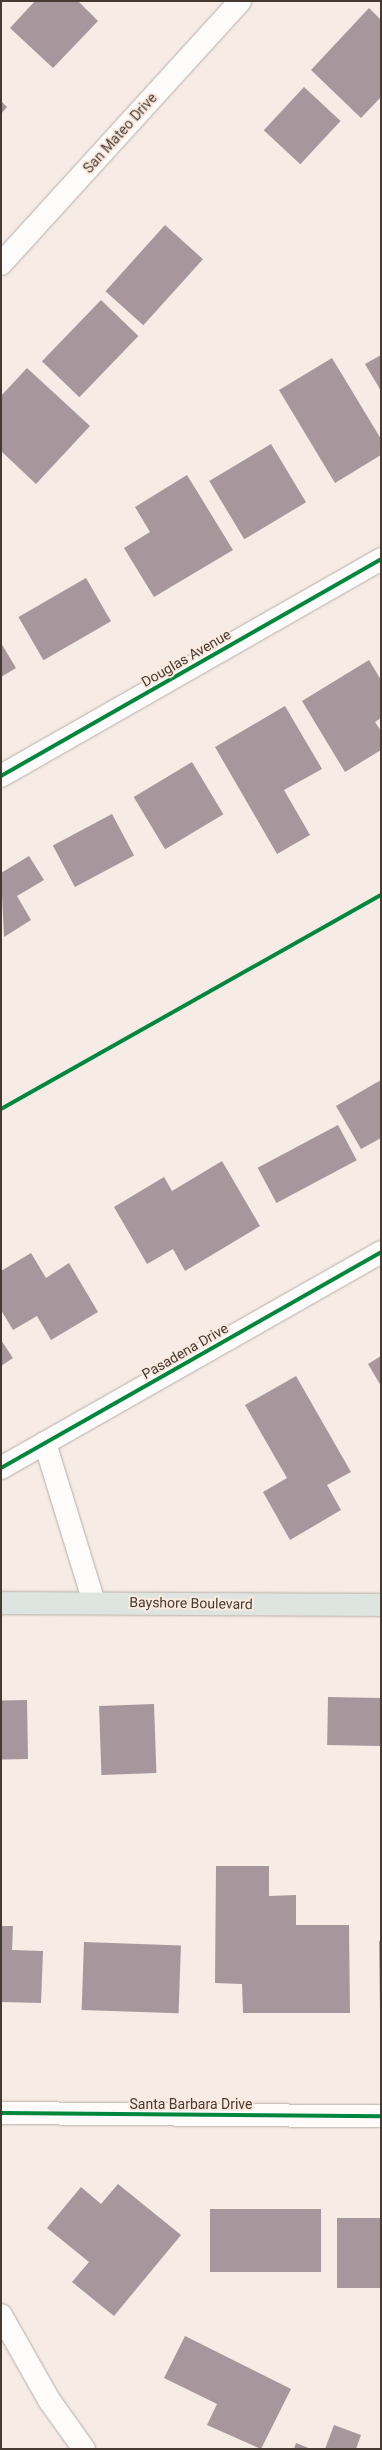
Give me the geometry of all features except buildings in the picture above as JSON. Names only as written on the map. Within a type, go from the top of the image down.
[{"type":"main road","name":"Bayshore Boulevard","points":[[1,1603],[94,1602],[381,1606]]},
{"type":"street","name":"San Mateo Drive","points":[[1,264],[240,1]]},
{"type":"street","name":"Douglas Avenue","points":[[1,776],[381,559]]},
{"type":"street","name":"Pasadena Drive","points":[[1,1468],[381,1252]]},
{"type":"street","points":[[45,1443],[94,1602]]},
{"type":"street","name":"Santa Barbara Drive","points":[[1,2113],[381,2116]]},
{"type":"street","points":[[1,2315],[49,2400],[84,2449]]},
{"type":"cycle path","points":[[1,776],[381,559]]},
{"type":"cycle path","points":[[1,1109],[381,895]]},
{"type":"cycle path","points":[[1,1468],[381,1252]]},
{"type":"cycle path","points":[[1,2113],[381,2116]]}]
